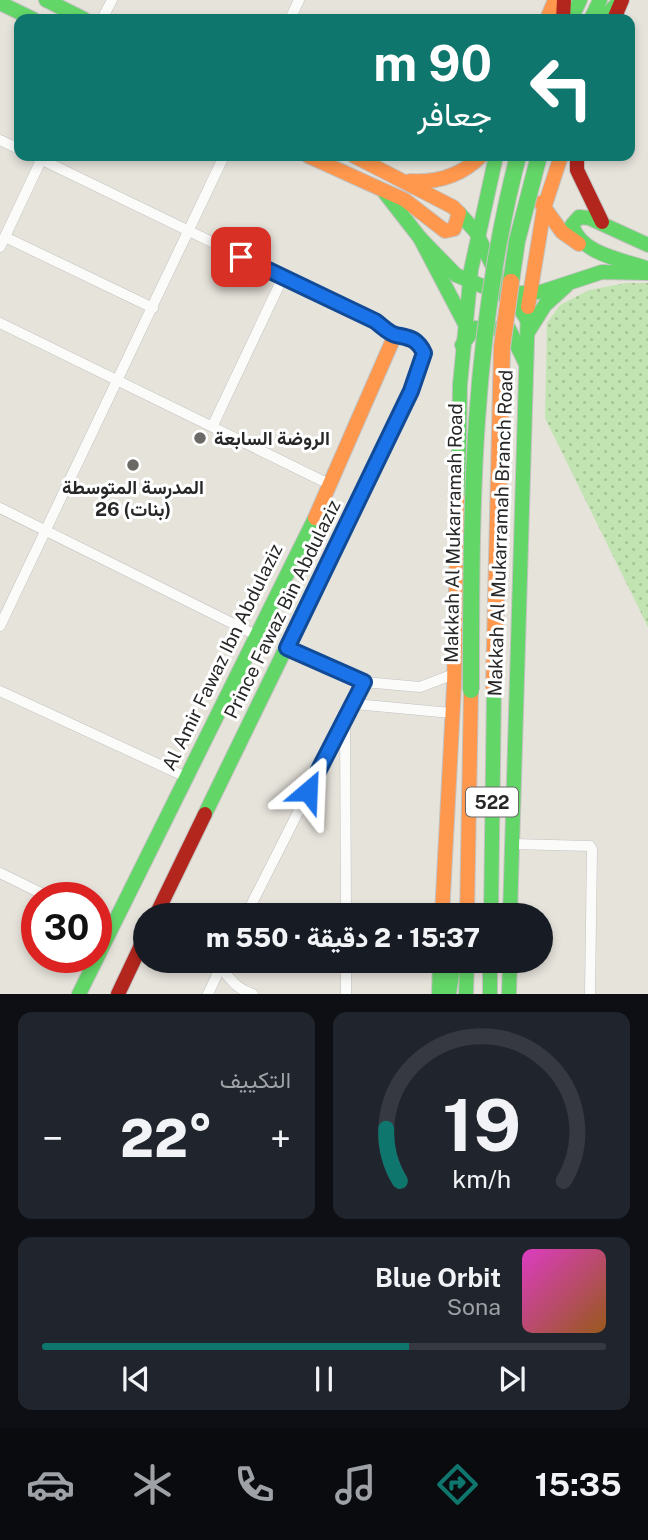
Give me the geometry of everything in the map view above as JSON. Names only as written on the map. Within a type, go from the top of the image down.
[{"type":"main road","points":[[46,0],[74,14]]},
{"type":"main road","points":[[607,14],[621,0]]},
{"type":"main road","points":[[0,3],[23,14]]},
{"type":"main road","points":[[318,161],[384,193],[405,200],[445,231],[454,229],[459,213]]},
{"type":"main road","points":[[364,161],[444,201],[459,213],[476,232],[527,327],[545,305],[569,283]]},
{"type":"main road","points":[[404,181],[422,182],[448,178],[477,161]]},
{"type":"main road","points":[[443,903],[454,674],[462,345],[476,232],[495,161]]},
{"type":"main road","name":"Makkah Al Mukarramah Road","points":[[467,903],[471,513],[479,382],[494,246],[517,161]]},
{"type":"main road","points":[[527,161],[531,179],[544,208],[552,222],[570,240],[648,271]]},
{"type":"main road","name":"522","points":[[491,903],[502,347],[517,241],[538,161]]},
{"type":"main road","name":"Makkah Al Mukarramah Branch Road","points":[[510,903],[528,292],[544,208],[559,161]]},
{"type":"main road","points":[[577,161],[577,170],[603,222]]},
{"type":"main road","points":[[384,193],[456,275],[491,291],[528,292],[602,272],[648,271]]},
{"type":"main road","points":[[589,248],[576,238],[572,225],[579,217],[603,222],[627,239],[648,245]]},
{"type":"main road","points":[[421,238],[464,322]]},
{"type":"main road","points":[[462,345],[475,328],[509,330],[526,362]]},
{"type":"main road","name":"Al Amir Fawaz Ibn Abdulaziz","points":[[79,994],[331,485],[395,335]]},
{"type":"main road","name":"Prince Fawaz Bin Abdulaziz","points":[[162,903],[411,391],[424,353],[421,345],[407,335],[395,335]]},
{"type":"main road","points":[[461,903],[468,833]]},
{"type":"main road","points":[[118,994],[133,962]]},
{"type":"main road","points":[[439,994],[440,973]]},
{"type":"main road","points":[[449,994],[452,973]]},
{"type":"main road","points":[[466,994],[467,973]]},
{"type":"main road","points":[[490,973],[490,994]]},
{"type":"main road","points":[[509,973],[509,994]]},
{"type":"street","points":[[0,247],[38,161]]},
{"type":"street","points":[[48,161],[375,321],[395,335]]},
{"type":"street","points":[[0,626],[222,161]]},
{"type":"street","points":[[5,237],[153,308]]},
{"type":"street","points":[[214,425],[282,277]]},
{"type":"street","points":[[0,323],[214,425],[331,485]]},
{"type":"street","points":[[0,508],[256,635]]},
{"type":"street","points":[[287,648],[364,682],[420,687],[454,674]]},
{"type":"street","points":[[252,903],[364,682]]},
{"type":"street","points":[[0,691],[186,777]]},
{"type":"street","points":[[355,704],[451,713]]},
{"type":"street","points":[[345,717],[346,903]]},
{"type":"street","points":[[512,844],[590,846],[592,849],[590,994]]},
{"type":"street","points":[[0,873],[21,883]]},
{"type":"street","points":[[208,994],[215,973]]},
{"type":"street","points":[[226,973],[237,989],[253,994]]},
{"type":"street","points":[[346,973],[346,994]]},
{"type":"green space","points":[[626,283],[648,283],[648,627],[545,418],[547,323],[560,305],[589,290]]},
{"type":"traffic: fast","points":[[46,0],[74,14]]},
{"type":"traffic: fast","points":[[573,14],[580,0]]},
{"type":"traffic: fast","points":[[593,14],[600,0]]},
{"type":"traffic: fast","points":[[607,14],[621,0]]},
{"type":"traffic: fast","points":[[0,3],[23,14]]},
{"type":"traffic: fast","points":[[460,385],[471,270],[495,161]]},
{"type":"traffic: fast","points":[[471,690],[473,487],[482,356],[502,224],[517,161]]},
{"type":"traffic: fast","points":[[511,282],[517,241],[538,161]]},
{"type":"traffic: fast","points":[[385,193],[420,238],[464,322]]},
{"type":"traffic: fast","points":[[459,213],[476,232],[495,271],[528,321]]},
{"type":"traffic: fast","points":[[646,268],[593,249],[584,243],[572,225],[579,217],[589,218],[648,245]]},
{"type":"traffic: fast","points":[[420,238],[456,275],[501,294],[541,292],[602,272],[648,273]]},
{"type":"traffic: fast","points":[[528,332],[545,305],[566,286]]},
{"type":"traffic: fast","points":[[510,903],[528,307]]},
{"type":"traffic: fast","points":[[462,345],[475,328],[509,329],[525,362]]},
{"type":"traffic: fast","points":[[458,499],[460,385]]},
{"type":"traffic: fast","points":[[205,814],[411,391]]},
{"type":"traffic: fast","points":[[79,994],[315,518]]},
{"type":"traffic: fast","points":[[491,903],[494,688]]},
{"type":"traffic: fast","points":[[439,994],[440,973]]},
{"type":"traffic: fast","points":[[449,994],[452,973]]},
{"type":"traffic: fast","points":[[466,994],[467,973]]},
{"type":"traffic: fast","points":[[490,973],[490,994]]},
{"type":"traffic: fast","points":[[509,994],[510,973]]},
{"type":"traffic: slow","points":[[549,14],[555,0]]},
{"type":"traffic: slow","points":[[319,161],[405,200],[445,231],[454,229],[459,213],[453,207],[364,161]]},
{"type":"traffic: slow","points":[[410,181],[448,177],[475,161]]},
{"type":"traffic: slow","points":[[528,307],[544,208],[559,161]]},
{"type":"traffic: slow","points":[[541,203],[562,232],[579,244]]},
{"type":"traffic: slow","points":[[494,688],[502,347],[511,282]]},
{"type":"traffic: slow","points":[[315,518],[395,335],[412,338],[424,353],[411,391]]},
{"type":"traffic: slow","points":[[443,903],[454,686],[458,499]]},
{"type":"traffic: slow","points":[[467,903],[471,690]]},
{"type":"traffic: jam","points":[[563,14],[564,0]]},
{"type":"traffic: jam","points":[[616,14],[622,0]]},
{"type":"traffic: jam","points":[[577,161],[577,170],[602,222]]},
{"type":"traffic: jam","points":[[162,903],[205,814]]},
{"type":"traffic: jam","points":[[118,994],[133,962]]},
{"type":"place","name":"الروضة السابعة","points":[[200,438]]},
{"type":"place","name":"المدرسة المتوسطة 26 (بنات)","points":[[133,465]]},
{"type":"route","points":[[241,257],[375,321],[395,335],[407,335],[421,345],[424,353],[411,391],[287,648],[364,682],[308,791]]}]
